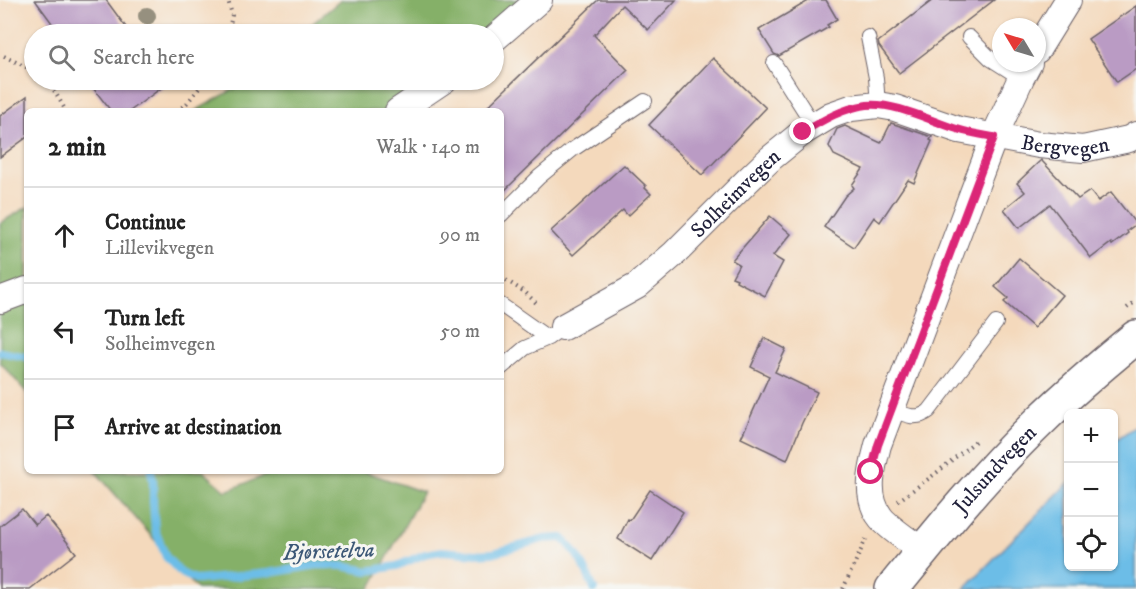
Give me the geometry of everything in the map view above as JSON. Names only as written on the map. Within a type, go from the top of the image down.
[{"type":"main road","name":"Julsundvegen","points":[[892,589],[981,482],[1039,421],[1136,337]]},
{"type":"street","points":[[504,30],[539,0]]},
{"type":"street","points":[[1046,35],[1068,0]]},
{"type":"street","points":[[922,551],[882,519],[875,509],[871,495],[871,472],[891,409],[994,137],[1024,72]]},
{"type":"street","points":[[402,108],[429,90]]},
{"type":"street","name":"Solheimvegen","points":[[555,333],[637,286],[675,253],[771,158],[803,132],[831,115],[851,108],[878,105],[895,108],[959,130],[994,137]]},
{"type":"street","name":"Bergvegen","points":[[994,137],[1039,145],[1083,149],[1129,139],[1136,135]]},
{"type":"street","points":[[0,300],[24,291]]},
{"type":"lane","points":[[868,37],[876,78],[878,105]]},
{"type":"lane","points":[[969,37],[992,58]]},
{"type":"lane","points":[[774,63],[814,126]]},
{"type":"lane","points":[[504,212],[539,177],[573,150],[645,101]]},
{"type":"lane","points":[[504,306],[555,333]]},
{"type":"lane","points":[[891,409],[911,417],[923,416],[996,323]]},
{"type":"lane","points":[[504,366],[525,348],[555,333]]},
{"type":"path","points":[[228,0],[232,15],[230,24]]},
{"type":"path","points":[[4,56],[24,66]]},
{"type":"path","points":[[54,90],[64,108]]},
{"type":"path","points":[[181,108],[198,90]]},
{"type":"path","points":[[843,589],[866,539]]},
{"type":"green space","points":[[341,0],[546,0],[504,27],[504,24],[312,24]]},
{"type":"green space","points":[[232,90],[438,90],[413,108],[200,108]]},
{"type":"green space","points":[[24,209],[24,390],[0,362],[0,223]]},
{"type":"green space","points":[[98,474],[206,474],[226,491],[269,474],[372,474],[423,492],[370,589],[197,589]]},
{"type":"water","points":[[1136,426],[1136,589],[964,589],[1064,487],[1064,571],[1118,571],[1118,438]]},
{"type":"building","points":[[35,0],[106,0],[124,24],[53,24]]},
{"type":"building","points":[[598,0],[676,0],[648,30],[622,5],[594,35],[628,70],[504,191],[504,108],[486,108]]},
{"type":"building","points":[[810,0],[826,0],[837,19],[827,25],[829,27],[779,56],[774,54],[759,30]]},
{"type":"building","points":[[933,0],[994,0],[899,73],[878,42]]},
{"type":"building","points":[[1136,6],[1136,69],[1117,82],[1088,39]]},
{"type":"building","points":[[713,58],[766,108],[702,175],[649,125]]},
{"type":"building","points":[[95,90],[158,90],[134,108],[109,108]]},
{"type":"building","points":[[27,96],[27,108],[24,108],[24,139],[0,157],[0,116]]},
{"type":"building","points":[[891,123],[932,137],[930,140],[932,141],[914,183],[908,180],[880,222],[874,217],[854,247],[824,227],[845,196],[854,188],[852,185],[863,169],[834,155],[829,146],[837,129],[845,126],[881,143]]},
{"type":"building","points":[[1041,160],[1078,199],[1090,191],[1098,201],[1111,192],[1136,224],[1127,231],[1128,233],[1091,258],[1050,204],[1019,228],[1004,209],[1025,192],[1017,183]]},
{"type":"building","points":[[624,165],[651,194],[628,216],[623,210],[573,255],[551,231]]},
{"type":"building","points":[[770,216],[791,234],[773,256],[783,262],[765,296],[732,277],[739,264],[732,260]]},
{"type":"building","points":[[1019,258],[1062,295],[1034,328],[1004,302],[1008,298],[995,287]]},
{"type":"building","points":[[764,338],[786,349],[775,372],[817,392],[787,460],[741,438],[769,376],[751,367]]},
{"type":"building","points":[[650,490],[683,512],[652,561],[618,539],[628,519],[630,520]]},
{"type":"building","points":[[22,509],[35,525],[46,516],[76,553],[30,589],[0,589],[0,526]]},
{"type":"waterway","name":"Bjørsetelva","points":[[0,352],[24,356]]},
{"type":"waterway","name":"Bjørsetelva","points":[[152,474],[155,530],[166,557],[182,574],[198,580],[269,573],[318,565],[343,566],[368,571],[397,566],[425,554],[442,551],[493,553],[544,539],[562,538],[577,555],[594,589]]},
{"type":"route","points":[[803,132],[831,115],[851,108],[878,105],[895,108],[959,130],[994,137],[878,445],[871,472]]}]
